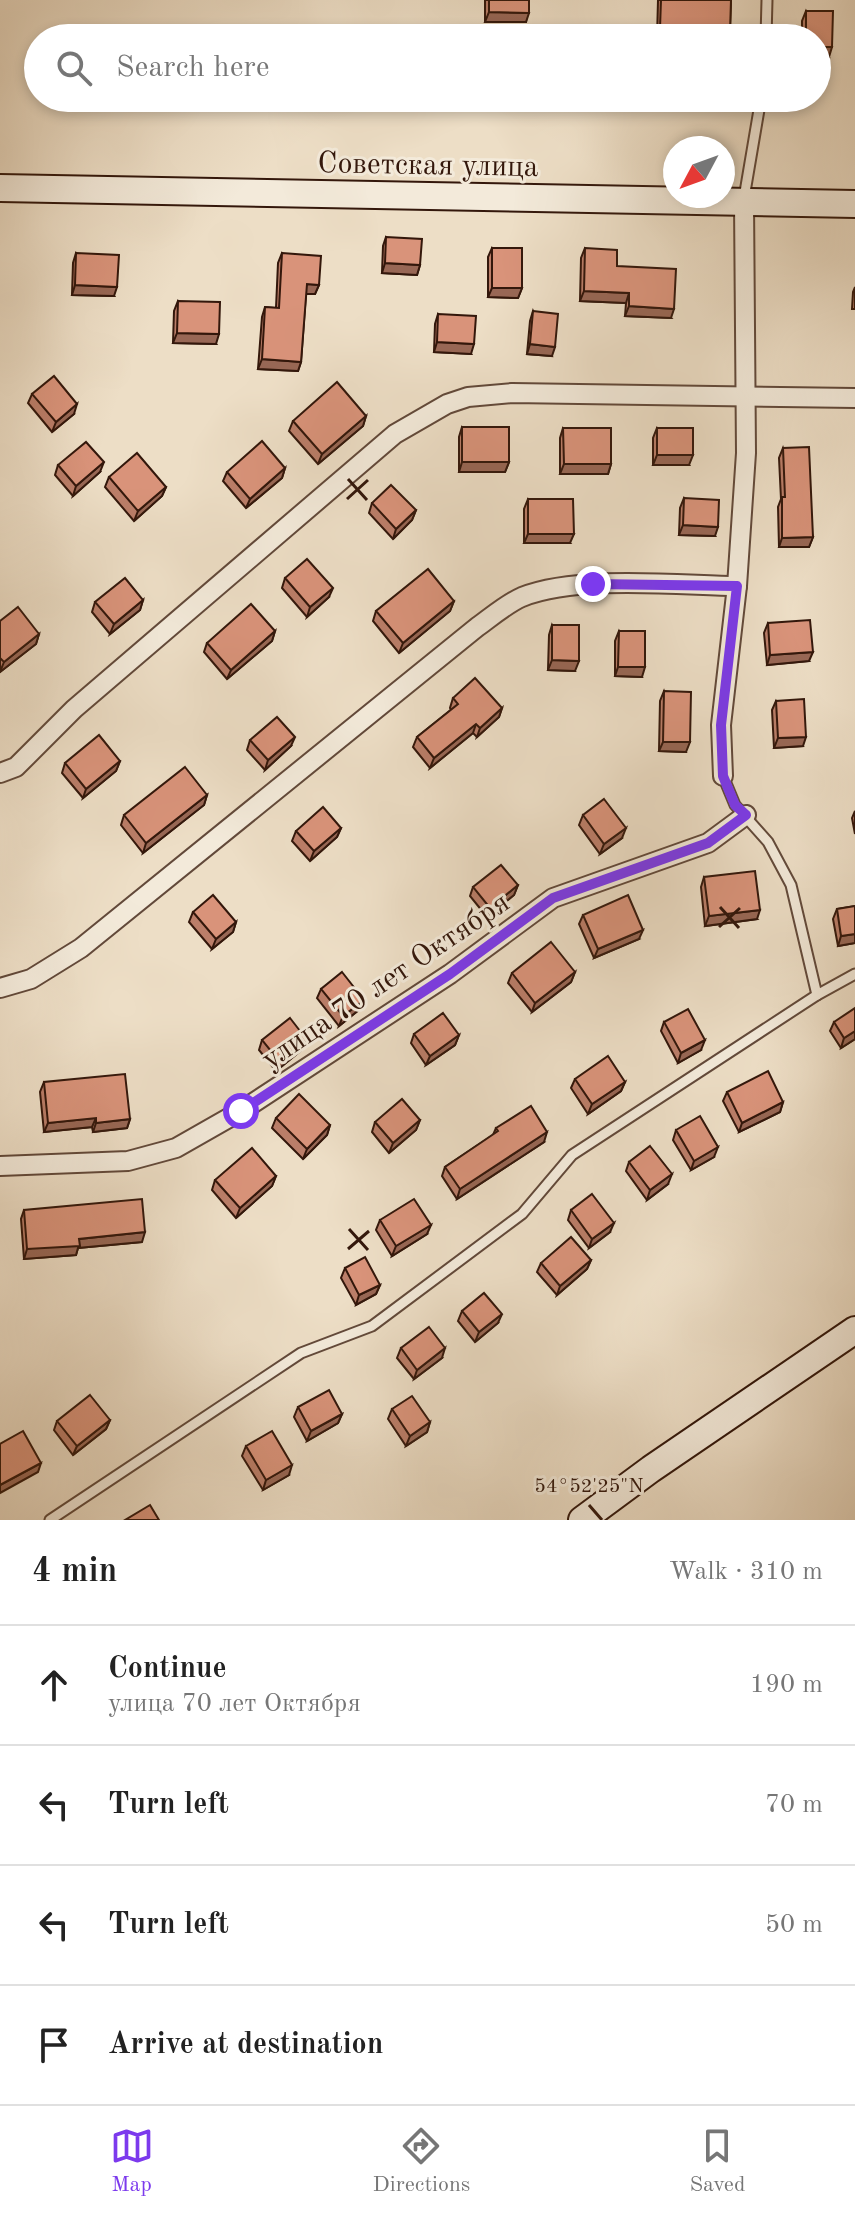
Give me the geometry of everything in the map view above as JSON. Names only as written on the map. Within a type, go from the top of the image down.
[{"type":"main road","name":"Советская улица","points":[[0,188],[855,204]]},
{"type":"main road","points":[[582,1520],[651,1469],[855,1330]]},
{"type":"street","points":[[723,776],[721,725],[737,586],[746,453],[744,202]]},
{"type":"street","points":[[0,773],[16,767],[74,709],[395,434],[447,404],[468,397],[512,393],[855,398]]},
{"type":"street","points":[[0,988],[31,979],[81,948],[464,638],[519,598],[549,589],[593,584],[737,586]]},
{"type":"street","name":"улица 70 лет Октября","points":[[0,1166],[128,1161],[176,1148],[241,1111],[450,974],[553,898],[708,843],[746,815]]},
{"type":"lane","points":[[766,24],[767,0]]},
{"type":"lane","points":[[744,202],[759,112]]},
{"type":"lane","points":[[723,776],[735,805],[768,842],[791,885],[817,995]]},
{"type":"lane","points":[[50,1520],[301,1353],[372,1326],[522,1214],[572,1155],[817,995],[855,974]]},
{"type":"building","points":[[489,0],[529,0],[529,13],[489,12]]},
{"type":"building","points":[[661,0],[731,0],[730,24],[660,24]]},
{"type":"building","points":[[806,11],[833,11],[832,47],[831,24],[806,24]]},
{"type":"building","points":[[386,237],[422,239],[420,265],[385,263]]},
{"type":"building","points":[[492,248],[522,248],[522,288],[492,288]]},
{"type":"building","points":[[585,248],[617,250],[617,266],[676,269],[674,309],[629,306],[629,293],[584,291]]},
{"type":"building","points":[[76,253],[119,255],[117,287],[75,285]]},
{"type":"building","points":[[282,253],[321,256],[319,285],[307,284],[301,362],[262,359],[265,307],[279,308]]},
{"type":"building","points":[[178,301],[220,302],[219,334],[177,333]]},
{"type":"building","points":[[533,311],[558,314],[555,347],[530,344]]},
{"type":"building","points":[[438,314],[476,316],[474,344],[437,342]]},
{"type":"building","points":[[54,376],[77,404],[56,422],[32,394]]},
{"type":"building","points":[[337,382],[366,416],[322,454],[293,421]]},
{"type":"building","points":[[462,427],[509,427],[509,462],[462,462]]},
{"type":"building","points":[[563,428],[611,428],[611,464],[564,464]]},
{"type":"building","points":[[657,428],[693,428],[693,455],[657,455]]},
{"type":"building","points":[[262,441],[285,468],[250,499],[227,472]]},
{"type":"building","points":[[86,442],[104,462],[76,486],[58,465]]},
{"type":"building","points":[[809,447],[813,537],[782,538],[782,497],[785,497],[783,448]]},
{"type":"building","points":[[137,453],[166,487],[138,511],[109,477]]},
{"type":"building","points":[[391,485],[416,510],[396,529],[372,503]]},
{"type":"building","points":[[684,498],[719,500],[718,527],[683,525]]},
{"type":"building","points":[[528,499],[573,499],[574,534],[528,534]]},
{"type":"building","points":[[307,559],[333,588],[310,607],[285,578]]},
{"type":"building","points":[[428,569],[454,601],[403,643],[376,611]]},
{"type":"building","points":[[125,578],[143,600],[114,624],[95,602]]},
{"type":"building","points":[[251,604],[275,631],[231,670],[207,643]]},
{"type":"building","points":[[18,607],[39,634],[4,662],[0,658],[0,621]]},
{"type":"building","points":[[810,620],[813,652],[770,655],[768,623]]},
{"type":"building","points":[[552,625],[579,625],[579,661],[552,660]]},
{"type":"building","points":[[619,631],[645,631],[645,667],[618,667]]},
{"type":"building","points":[[475,678],[502,708],[480,728],[476,724],[434,758],[417,737],[458,704],[453,698]]},
{"type":"building","points":[[664,691],[691,692],[690,742],[663,742]]},
{"type":"building","points":[[804,699],[806,737],[778,738],[776,701]]},
{"type":"building","points":[[277,717],[295,737],[268,760],[250,740]]},
{"type":"building","points":[[99,735],[120,761],[86,789],[65,763]]},
{"type":"building","points":[[185,767],[207,795],[146,843],[124,815]]},
{"type":"building","points":[[604,799],[626,828],[604,844],[583,815]]},
{"type":"building","points":[[323,807],[341,828],[314,851],[296,831]]},
{"type":"building","points":[[501,865],[518,885],[490,908],[473,887]]},
{"type":"building","points":[[755,871],[760,910],[709,916],[704,877]]},
{"type":"building","points":[[213,895],[236,922],[216,939],[193,912]]},
{"type":"building","points":[[628,895],[643,930],[598,949],[583,915]]},
{"type":"building","points":[[855,906],[855,934],[841,936],[837,909]]},
{"type":"building","points":[[551,942],[575,972],[535,1003],[512,973]]},
{"type":"building","points":[[342,972],[364,1000],[343,1016],[321,989]]},
{"type":"building","points":[[855,1008],[855,1031],[844,1038],[834,1022]]},
{"type":"building","points":[[688,1009],[705,1040],[681,1053],[664,1022]]},
{"type":"building","points":[[443,1013],[459,1035],[430,1056],[414,1034]]},
{"type":"building","points":[[290,1018],[307,1040],[279,1061],[262,1040]]},
{"type":"building","points":[[608,1056],[625,1082],[592,1104],[575,1079]]},
{"type":"building","points":[[768,1071],[783,1102],[742,1123],[727,1092]]},
{"type":"building","points":[[125,1074],[130,1119],[96,1123],[96,1118],[48,1123],[44,1082]]},
{"type":"building","points":[[299,1094],[330,1125],[307,1149],[276,1118]]},
{"type":"building","points":[[402,1099],[420,1120],[393,1143],[375,1122]]},
{"type":"building","points":[[531,1106],[547,1132],[460,1189],[445,1167]]},
{"type":"building","points":[[700,1116],[718,1147],[694,1161],[676,1130]]},
{"type":"building","points":[[650,1146],[672,1174],[650,1190],[629,1162]]},
{"type":"building","points":[[252,1148],[276,1176],[240,1208],[215,1180]]},
{"type":"building","points":[[592,1194],[614,1223],[592,1239],[571,1210]]},
{"type":"building","points":[[142,1199],[145,1232],[79,1239],[80,1246],[27,1249],[24,1210]]},
{"type":"building","points":[[414,1199],[431,1225],[396,1246],[380,1220]]},
{"type":"building","points":[[571,1237],[591,1260],[560,1286],[541,1263]]},
{"type":"building","points":[[365,1257],[380,1285],[359,1295],[345,1268]]},
{"type":"building","points":[[484,1293],[502,1314],[479,1332],[462,1311]]},
{"type":"building","points":[[429,1327],[445,1348],[417,1370],[401,1348]]},
{"type":"building","points":[[329,1390],[342,1414],[311,1431],[298,1407]]},
{"type":"building","points":[[90,1395],[110,1420],[77,1446],[57,1421]]},
{"type":"building","points":[[412,1396],[430,1422],[410,1436],[392,1409]]},
{"type":"building","points":[[23,1431],[41,1463],[0,1485],[0,1444]]},
{"type":"building","points":[[272,1431],[292,1465],[266,1480],[246,1446]]},
{"type":"building","points":[[150,1505],[159,1520],[125,1520]]},
{"type":"route","points":[[241,1111],[450,974],[553,898],[708,843],[746,815],[735,805],[723,776],[721,725],[737,586],[593,584]]}]
